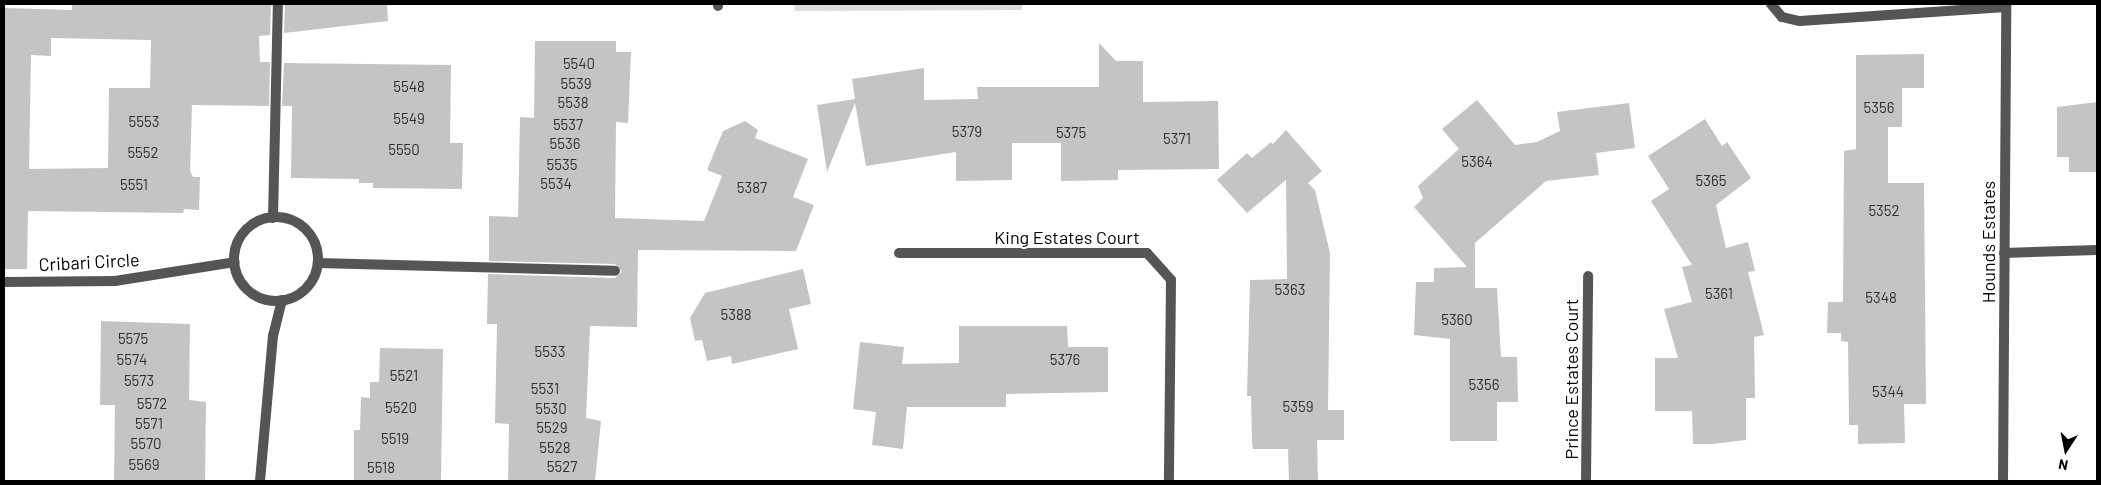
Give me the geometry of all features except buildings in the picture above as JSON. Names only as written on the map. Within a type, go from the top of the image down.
[{"type":"street","points":[[273,218],[278,4]]},
{"type":"street","points":[[1771,4],[1782,17],[1800,20],[2006,6]]},
{"type":"street","name":"Hounds Estates","points":[[2003,481],[2006,6]]},
{"type":"street","points":[[273,218],[293,220],[306,229],[315,242],[318,263],[309,285],[282,300],[253,294],[242,283],[235,262],[239,238],[249,227],[273,218]]},
{"type":"street","points":[[2004,253],[2097,250]]},
{"type":"street","name":"King Estates Court","points":[[900,253],[1147,253],[1171,280],[1169,481]]},
{"type":"street","name":"Cribari Circle","points":[[4,282],[115,281],[235,262]]},
{"type":"street","points":[[318,263],[615,271]]},
{"type":"street","name":"Prince Estates Court","points":[[1586,481],[1588,276]]},
{"type":"street","points":[[260,481],[273,336],[282,300]]},
{"type":"shaded area","points":[[794,4],[1022,4],[1022,10],[795,11]]}]
